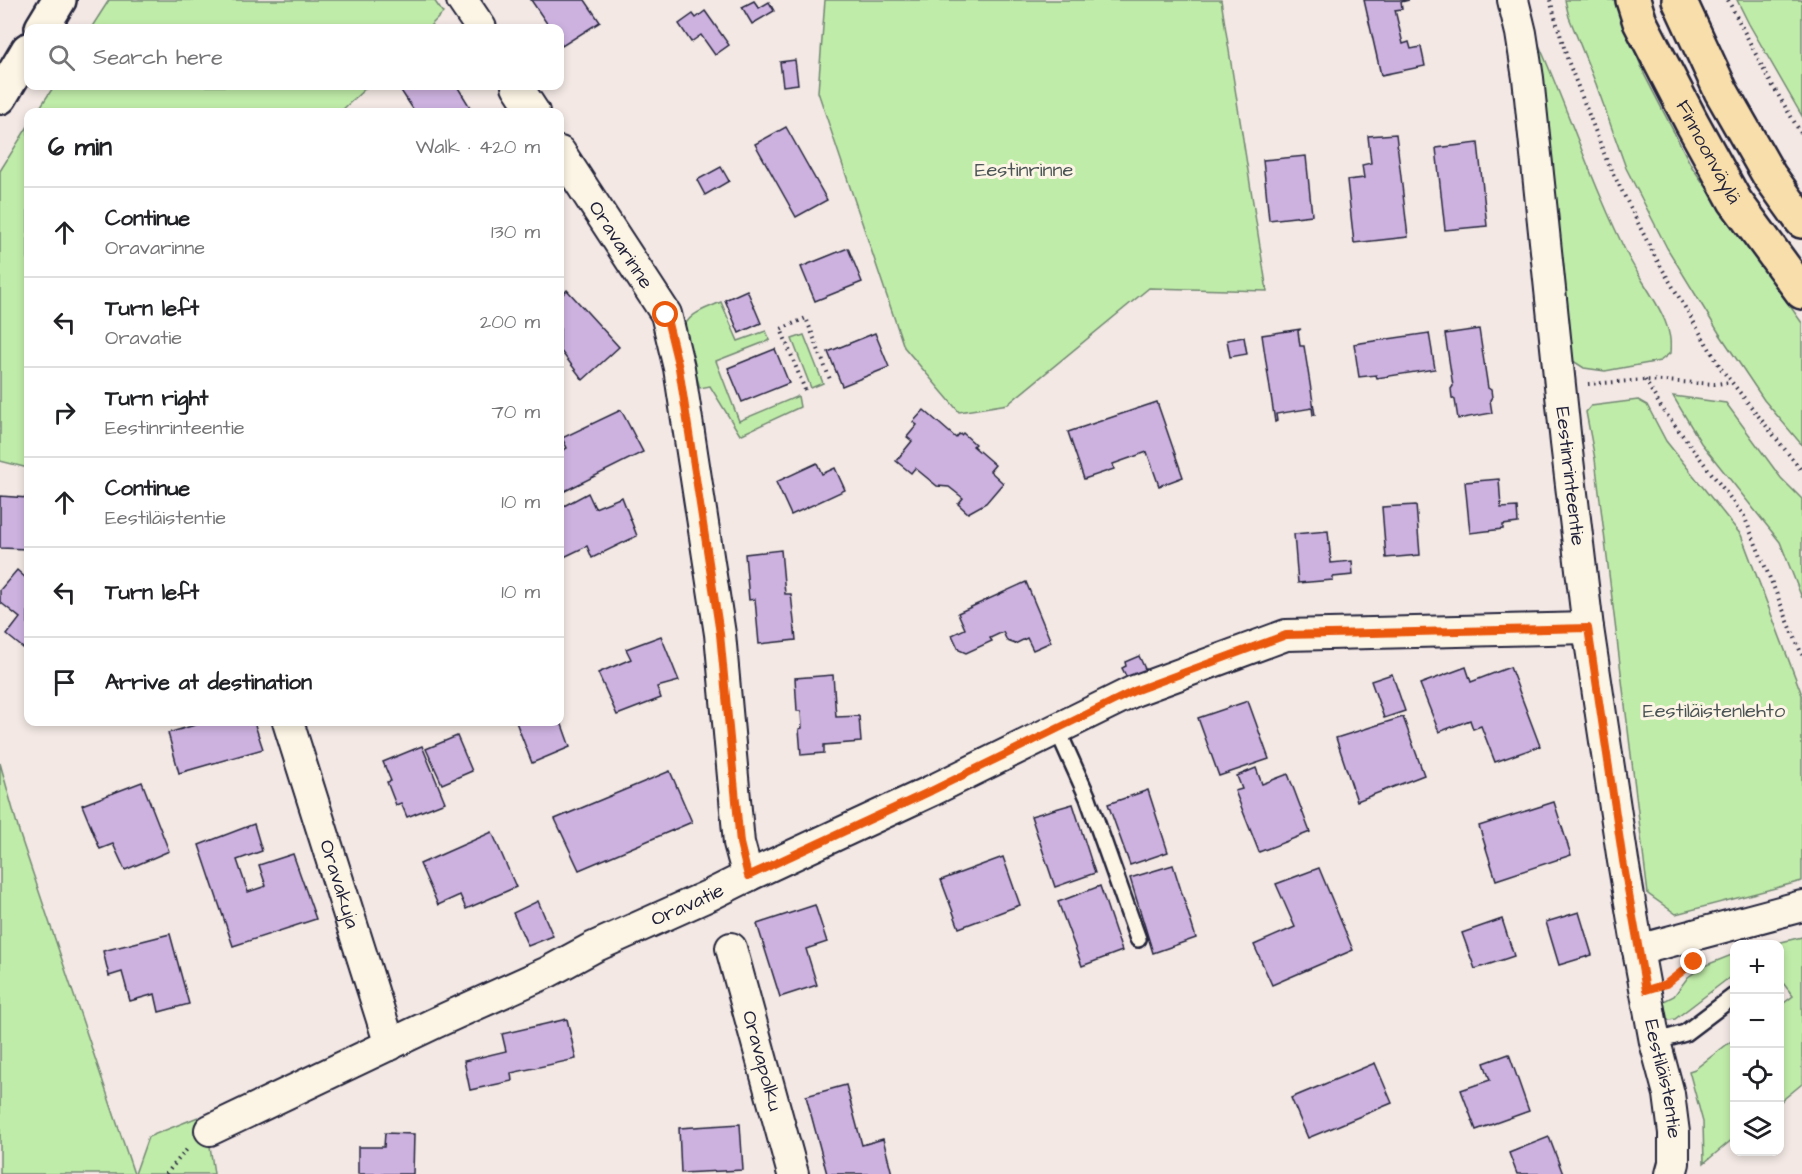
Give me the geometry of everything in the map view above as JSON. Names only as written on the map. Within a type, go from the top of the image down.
[{"type":"main road","name":"Finnoonväylä","points":[[1633,0],[1640,22],[1655,52],[1735,201],[1802,292]]},
{"type":"main road","name":"Finnoonväylä","points":[[1679,0],[1720,90],[1769,175],[1801,218]]},
{"type":"street","points":[[44,24],[59,0]]},
{"type":"street","points":[[462,0],[478,24]]},
{"type":"street","name":"Eestinrinteentie","points":[[1514,0],[1528,78],[1588,628],[1638,950]]},
{"type":"street","points":[[0,97],[24,57]]},
{"type":"street","points":[[520,90],[531,108]]},
{"type":"street","name":"Oravarinne","points":[[564,158],[666,315],[679,368],[720,634],[740,843],[748,876]]},
{"type":"street","name":"Oravatie","points":[[210,1130],[548,972],[594,947],[710,896],[1134,691],[1286,635],[1588,628]]},
{"type":"street","name":"Oravakuja","points":[[289,726],[390,1045]]},
{"type":"street","points":[[1638,950],[1802,906]]},
{"type":"street","name":"Oravapolku","points":[[731,948],[793,1174]]},
{"type":"street","name":"Eestiläistentie","points":[[1638,950],[1655,1042],[1669,1094],[1674,1133],[1674,1163],[1671,1174]]},
{"type":"lane","points":[[1057,729],[1088,798],[1138,939]]},
{"type":"lane","points":[[1655,1042],[1685,1033],[1730,999]]},
{"type":"path","points":[[1550,0],[1568,61],[1607,161],[1654,255],[1722,370],[1802,471]]},
{"type":"path","points":[[1728,0],[1767,76],[1802,135]]},
{"type":"path","points":[[805,390],[781,329],[806,318],[831,382]]},
{"type":"path","points":[[1645,381],[1661,407],[1744,516],[1802,655]]},
{"type":"path","points":[[1560,386],[1606,382],[1715,384],[1731,381]]},
{"type":"green space","points":[[109,0],[434,0],[443,13],[432,24],[94,24]]},
{"type":"green space","name":"Eestinrinne","points":[[825,0],[1221,0],[1267,291],[1149,288],[1008,404],[959,412],[904,347],[818,92]]},
{"type":"green space","points":[[1565,0],[1615,0],[1645,76],[1692,167],[1802,323],[1802,445],[1764,400],[1719,333],[1667,248],[1626,168],[1569,17]]},
{"type":"green space","points":[[1737,0],[1802,0],[1802,116],[1749,24]]},
{"type":"green space","points":[[1539,45],[1616,232],[1667,325],[1670,353],[1660,361],[1605,371],[1584,368],[1570,359]]},
{"type":"green space","points":[[51,90],[364,90],[344,108],[40,108]]},
{"type":"green space","points":[[24,132],[24,467],[0,461],[0,171]]},
{"type":"green space","points":[[721,302],[738,341],[766,331],[770,340],[716,361],[739,421],[798,396],[800,407],[740,435],[710,386],[700,388],[683,331],[693,316]]},
{"type":"green space","points":[[804,335],[823,383],[811,388],[792,339]]},
{"type":"green space","points":[[1673,396],[1726,403],[1781,478],[1802,499],[1802,598],[1780,542],[1701,443]]},
{"type":"green space","name":"Eestiläistenlehto","points":[[1638,400],[1647,405],[1666,441],[1741,535],[1802,695],[1802,881],[1676,914],[1648,894],[1595,459],[1586,412],[1591,406]]},
{"type":"green space","points":[[0,763],[20,835],[134,1174],[0,1174]]},
{"type":"green space","points":[[1802,937],[1802,1084],[1784,1099],[1784,1003],[1793,996],[1784,984],[1784,941]]},
{"type":"green space","points":[[1730,956],[1730,977],[1675,1019],[1663,1021],[1660,1003],[1674,996],[1688,977],[1704,966]]},
{"type":"green space","points":[[1730,1042],[1730,1141],[1704,1163],[1703,1122],[1689,1071],[1695,1069]]},
{"type":"green space","points":[[198,1117],[210,1146],[214,1174],[135,1174],[148,1137]]},
{"type":"building","points":[[531,0],[585,0],[600,22],[564,45],[564,24],[547,24]]},
{"type":"building","points":[[1364,0],[1409,0],[1401,2],[1402,9],[1395,10],[1403,44],[1409,42],[1411,49],[1421,47],[1425,66],[1381,75]]},
{"type":"building","points":[[754,1],[759,8],[769,2],[774,11],[752,24],[742,7]]},
{"type":"building","points":[[705,11],[729,45],[715,55],[701,35],[691,42],[679,24],[693,14],[696,18]]},
{"type":"building","points":[[795,60],[798,84],[783,86],[780,62]]},
{"type":"building","points":[[401,90],[459,90],[471,108],[412,108]]},
{"type":"building","points":[[786,127],[827,200],[796,217],[755,144]]},
{"type":"building","points":[[1396,134],[1408,237],[1354,243],[1347,180],[1364,178],[1362,165],[1371,163],[1368,136]]},
{"type":"building","points":[[1478,143],[1487,226],[1445,230],[1436,148]]},
{"type":"building","points":[[1306,156],[1312,215],[1269,220],[1263,160]]},
{"type":"building","points":[[721,167],[729,181],[705,195],[697,180]]},
{"type":"building","points":[[848,248],[862,282],[815,301],[801,267]]},
{"type":"building","points":[[567,290],[619,347],[583,380],[564,355],[564,293]]},
{"type":"building","points":[[747,290],[761,323],[739,333],[725,300]]},
{"type":"building","points":[[1301,329],[1298,331],[1300,346],[1304,346],[1315,415],[1313,415],[1312,408],[1276,414],[1277,421],[1275,422],[1262,335]]},
{"type":"building","points":[[1479,329],[1488,388],[1491,390],[1492,413],[1458,419],[1455,400],[1452,398],[1453,386],[1445,334]]},
{"type":"building","points":[[875,333],[889,367],[842,386],[828,352]]},
{"type":"building","points":[[1429,333],[1435,369],[1377,378],[1376,375],[1359,377],[1354,344]]},
{"type":"building","points":[[1244,337],[1247,354],[1230,357],[1227,340]]},
{"type":"building","points":[[775,349],[789,383],[742,402],[728,368]]},
{"type":"building","points":[[1157,402],[1183,477],[1159,486],[1147,452],[1113,464],[1114,469],[1084,479],[1068,432]]},
{"type":"building","points":[[621,410],[643,452],[564,492],[564,450],[567,448],[564,437]]},
{"type":"building","points":[[924,410],[956,438],[963,433],[975,444],[973,446],[995,465],[990,471],[1003,483],[986,503],[968,513],[958,504],[963,498],[949,487],[937,486],[915,468],[911,473],[896,461],[912,441],[907,437],[917,425],[913,422]]},
{"type":"building","points":[[817,463],[822,474],[835,468],[845,490],[791,515],[776,482]]},
{"type":"building","points":[[1499,479],[1501,508],[1517,507],[1518,523],[1503,525],[1503,529],[1470,533],[1465,482]]},
{"type":"building","points":[[588,493],[595,508],[622,497],[637,536],[592,558],[587,546],[564,557],[564,506]]},
{"type":"building","points":[[0,496],[24,498],[24,549],[0,548]]},
{"type":"building","points":[[1416,505],[1420,555],[1386,558],[1382,507]]},
{"type":"building","points":[[1328,531],[1331,563],[1352,561],[1353,575],[1333,577],[1333,580],[1298,583],[1294,534]]},
{"type":"building","points":[[781,550],[785,594],[791,594],[796,640],[759,644],[755,599],[749,600],[745,554]]},
{"type":"building","points":[[17,570],[24,576],[24,649],[7,635],[20,618],[0,602],[0,590]]},
{"type":"building","points":[[1026,582],[1051,642],[1033,650],[1027,638],[1015,644],[1007,641],[1003,632],[990,638],[992,641],[966,653],[959,650],[952,635],[965,629],[958,613]]},
{"type":"building","points":[[661,636],[679,681],[657,687],[661,698],[617,715],[598,673],[631,659],[626,649]]},
{"type":"building","points":[[1139,656],[1146,671],[1128,680],[1122,668],[1126,666],[1125,662]]},
{"type":"building","points":[[1466,667],[1471,682],[1510,667],[1540,746],[1495,762],[1481,726],[1473,729],[1470,720],[1439,732],[1420,684]]},
{"type":"building","points":[[1392,674],[1405,711],[1384,718],[1371,681]]},
{"type":"building","points":[[833,675],[836,717],[859,716],[861,742],[824,745],[824,753],[801,755],[799,729],[802,728],[801,711],[797,711],[795,678]]},
{"type":"building","points":[[1248,701],[1269,759],[1219,776],[1198,718]]},
{"type":"building","points":[[1403,717],[1424,775],[1357,801],[1336,738]]},
{"type":"building","points":[[192,726],[255,726],[263,749],[179,773],[168,733]]},
{"type":"building","points":[[518,726],[562,726],[570,747],[532,763]]},
{"type":"building","points":[[457,736],[472,771],[442,784],[426,749]]},
{"type":"building","points":[[422,746],[445,802],[407,817],[401,803],[396,805],[387,782],[391,781],[383,762]]},
{"type":"building","points":[[1256,768],[1262,784],[1288,774],[1310,832],[1259,852],[1235,791],[1242,789],[1237,776]]},
{"type":"building","points":[[670,771],[692,822],[579,870],[555,819]]},
{"type":"building","points":[[142,782],[169,851],[125,870],[113,844],[100,849],[82,805]]},
{"type":"building","points":[[1148,790],[1168,852],[1130,865],[1108,804]]},
{"type":"building","points":[[1554,802],[1571,855],[1496,880],[1479,826]]},
{"type":"building","points":[[1073,804],[1095,873],[1055,887],[1031,816]]},
{"type":"building","points":[[254,824],[262,851],[237,860],[248,892],[266,886],[259,865],[293,854],[316,919],[233,946],[199,845]]},
{"type":"building","points":[[492,832],[516,887],[466,909],[460,895],[438,905],[420,864]]},
{"type":"building","points":[[1003,857],[1020,905],[959,928],[941,880]]},
{"type":"building","points":[[1173,865],[1196,938],[1153,953],[1130,878]]},
{"type":"building","points":[[1319,868],[1353,950],[1272,985],[1254,945],[1295,927],[1276,884]]},
{"type":"building","points":[[1100,886],[1122,951],[1082,966],[1058,902]]},
{"type":"building","points":[[538,901],[553,936],[528,946],[513,913]]},
{"type":"building","points":[[815,905],[827,942],[806,949],[817,985],[780,997],[757,924]]},
{"type":"building","points":[[1579,912],[1592,955],[1559,965],[1546,922]]},
{"type":"building","points":[[1502,919],[1514,956],[1475,969],[1462,933]]},
{"type":"building","points":[[170,934],[189,1004],[159,1012],[155,994],[130,1001],[122,972],[109,976],[103,951]]},
{"type":"building","points":[[567,1019],[576,1059],[511,1073],[512,1081],[470,1090],[464,1061],[506,1051],[502,1034]]},
{"type":"building","points":[[1509,1054],[1529,1111],[1476,1130],[1461,1090],[1490,1080],[1484,1063]]},
{"type":"building","points":[[1375,1063],[1392,1103],[1308,1138],[1291,1098]]},
{"type":"building","points":[[846,1085],[862,1145],[883,1139],[892,1174],[827,1174],[806,1096]]},
{"type":"building","points":[[740,1124],[743,1170],[681,1173],[679,1128]]},
{"type":"building","points":[[385,1133],[414,1134],[413,1174],[358,1174],[358,1147],[384,1147]]},
{"type":"building","points":[[1549,1137],[1563,1174],[1517,1174],[1509,1153]]},
{"type":"route","points":[[666,315],[679,368],[720,634],[740,843],[748,876],[931,791],[1134,691],[1286,635],[1588,628],[1623,861],[1646,990],[1666,984],[1694,962]]}]
